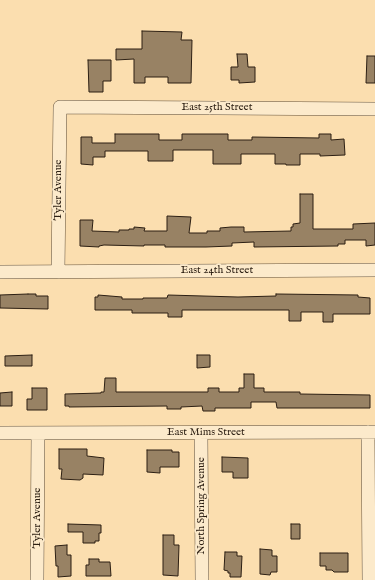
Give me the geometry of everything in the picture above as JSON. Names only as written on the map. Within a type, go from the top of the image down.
[{"type":"street","name":"East 25th Street","points":[[60,107],[375,109]]},
{"type":"street","name":"Tyler Avenue","points":[[58,272],[60,107]]},
{"type":"street","name":"East 24th Street","points":[[0,272],[375,270]]},
{"type":"street","name":"East Mims Street","points":[[0,433],[371,432]]},
{"type":"street","points":[[369,580],[371,432]]},
{"type":"street","name":"Tyler Avenue","points":[[38,433],[38,580]]},
{"type":"street","name":"North Spring Avenue","points":[[201,433],[202,580]]},
{"type":"building","points":[[142,31],[182,32],[181,40],[192,40],[191,83],[168,83],[168,77],[145,77],[145,83],[134,83],[134,59],[116,60],[116,49],[142,49]]},
{"type":"building","points":[[237,54],[247,54],[248,67],[255,67],[255,82],[239,83],[239,80],[231,80],[231,67],[238,67]]},
{"type":"building","points":[[367,56],[375,56],[375,83],[366,83]]},
{"type":"building","points":[[88,60],[111,60],[111,81],[103,81],[103,92],[89,92]]},
{"type":"building","points":[[115,134],[159,134],[159,140],[182,140],[182,134],[228,134],[228,140],[252,140],[252,137],[319,138],[319,134],[331,134],[331,140],[344,139],[345,155],[320,156],[320,154],[300,154],[300,165],[286,165],[275,164],[275,154],[241,154],[241,164],[213,164],[213,150],[173,150],[173,161],[148,161],[148,151],[105,151],[105,157],[93,157],[93,165],[81,164],[81,137],[92,137],[92,143],[115,143]]},
{"type":"building","points":[[300,194],[313,194],[313,229],[353,229],[353,224],[375,223],[375,245],[366,246],[366,240],[345,240],[345,244],[338,244],[338,246],[254,247],[254,242],[232,243],[232,246],[206,247],[165,247],[165,245],[104,245],[99,247],[80,246],[80,220],[93,220],[92,231],[119,232],[119,230],[134,229],[134,227],[145,228],[144,231],[167,231],[167,216],[191,217],[189,233],[207,233],[207,231],[220,231],[220,228],[231,227],[244,227],[244,232],[291,231],[293,224],[300,223]]},
{"type":"building","points":[[36,294],[36,296],[48,296],[48,309],[0,308],[0,295]]},
{"type":"building","points":[[276,294],[358,295],[358,297],[370,298],[370,314],[333,314],[333,322],[323,322],[323,312],[301,312],[301,321],[289,321],[289,310],[182,310],[182,317],[168,317],[168,313],[132,313],[132,310],[95,310],[95,297],[98,297],[98,295],[122,297],[122,299],[143,299],[167,298],[168,295],[238,297],[276,296]]},
{"type":"building","points":[[32,355],[32,366],[5,366],[5,356]]},
{"type":"building","points":[[197,355],[210,355],[210,367],[197,368]]},
{"type":"building","points":[[244,374],[254,374],[254,388],[264,388],[264,392],[370,395],[370,408],[277,408],[276,402],[251,402],[251,408],[215,408],[215,411],[203,411],[202,406],[167,409],[167,406],[65,406],[65,394],[104,392],[105,378],[116,378],[116,392],[208,392],[208,388],[219,388],[219,392],[239,392],[239,388],[244,388]]},
{"type":"building","points":[[32,388],[47,388],[47,410],[27,410],[27,399],[32,399]]},
{"type":"building","points":[[12,392],[12,406],[0,406],[0,393]]},
{"type":"building","points":[[59,449],[87,449],[87,456],[104,458],[103,475],[83,474],[83,478],[80,480],[61,479],[62,469],[59,469]]},
{"type":"building","points":[[147,450],[172,450],[172,452],[179,452],[179,467],[160,467],[160,473],[147,472]]},
{"type":"building","points":[[222,457],[248,458],[248,478],[233,478],[233,472],[222,472]]},
{"type":"building","points":[[68,524],[101,525],[99,541],[95,541],[95,543],[83,543],[83,532],[68,532]]},
{"type":"building","points":[[291,524],[300,524],[300,539],[291,539]]},
{"type":"building","points":[[163,535],[174,535],[174,545],[179,545],[178,576],[163,575]]},
{"type":"building","points":[[67,545],[67,555],[71,555],[71,576],[58,577],[55,546]]},
{"type":"building","points":[[260,549],[272,550],[272,556],[277,556],[277,572],[271,572],[270,575],[260,574]]},
{"type":"building","points":[[225,552],[237,552],[237,556],[242,556],[241,577],[230,577],[230,573],[224,570]]},
{"type":"building","points":[[320,553],[348,553],[348,572],[334,572],[332,570],[326,570],[326,566],[320,566]]},
{"type":"building","points":[[89,559],[99,559],[99,562],[110,562],[111,576],[86,576],[86,565],[89,565]]}]
